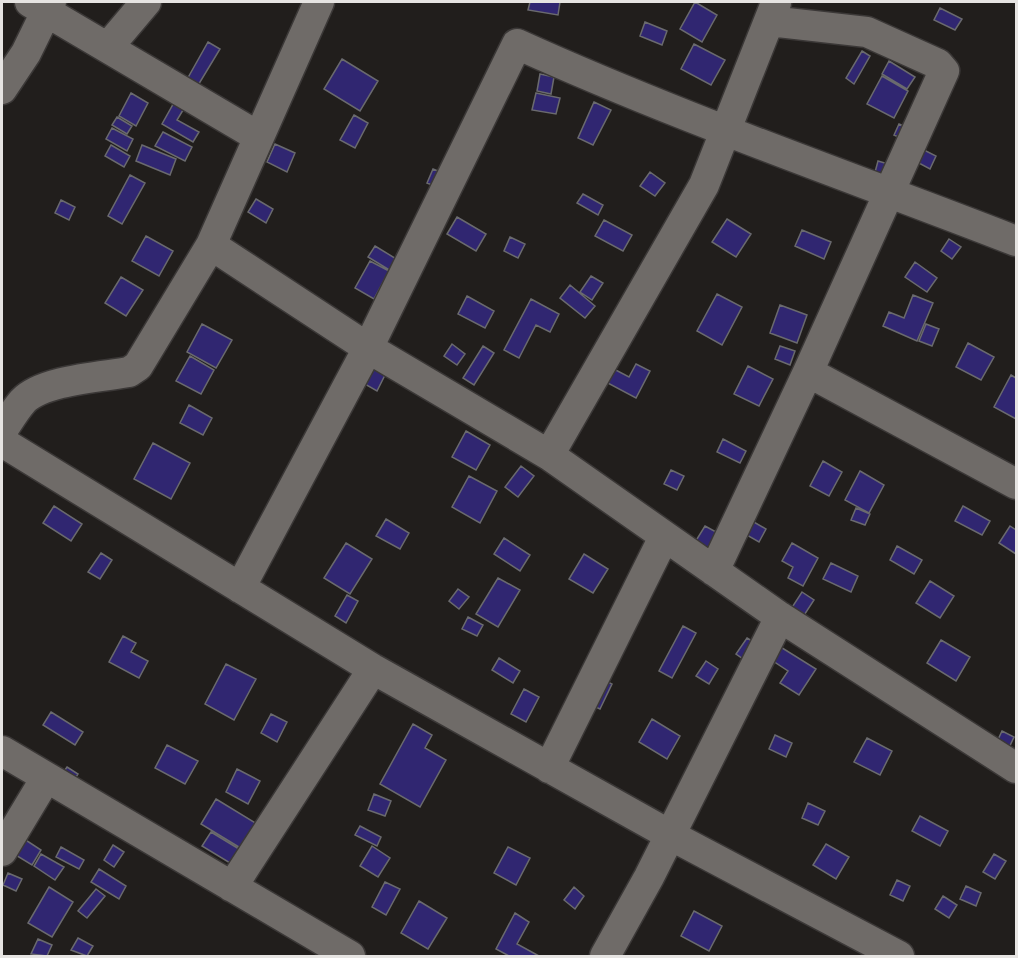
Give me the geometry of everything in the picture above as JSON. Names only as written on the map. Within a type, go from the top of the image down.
[{"type":"street","points":[[108,47],[146,2]]},
{"type":"street","points":[[2,431],[24,400],[36,392],[53,385],[129,372],[138,366],[211,244],[319,2]]},
{"type":"street","points":[[2,89],[26,52],[42,5],[259,137]]},
{"type":"street","points":[[549,455],[704,185],[772,11],[867,32],[943,67],[944,71],[808,372],[714,571]]},
{"type":"street","points":[[240,588],[368,348],[517,44],[611,87],[726,133],[1017,241]]},
{"type":"street","points":[[211,244],[368,348],[549,455],[780,617],[1017,768]]},
{"type":"street","points":[[808,372],[1017,484]]},
{"type":"street","points":[[2,442],[373,669],[670,836],[899,957]]},
{"type":"street","points":[[549,768],[664,537]]},
{"type":"street","points":[[605,957],[670,836],[780,617]]},
{"type":"street","points":[[232,887],[373,669]]},
{"type":"street","points":[[2,752],[350,957]]},
{"type":"street","points":[[2,851],[46,778]]},
{"type":"building","points":[[530,2],[560,2],[558,15],[528,10]]},
{"type":"building","points":[[695,2],[717,15],[702,42],[680,29]]},
{"type":"building","points":[[940,8],[962,19],[955,30],[934,20]]},
{"type":"building","points":[[645,22],[667,31],[662,45],[640,36]]},
{"type":"building","points":[[208,42],[220,49],[177,120],[199,132],[193,142],[162,124]]},
{"type":"building","points":[[694,44],[725,60],[711,85],[681,69]]},
{"type":"building","points":[[862,51],[870,56],[854,84],[846,78]]},
{"type":"building","points":[[342,59],[378,81],[360,111],[324,89]]},
{"type":"building","points":[[889,61],[915,77],[907,89],[882,74]]},
{"type":"building","points":[[540,74],[554,77],[551,94],[537,91]]},
{"type":"building","points":[[882,76],[908,91],[894,118],[867,104]]},
{"type":"building","points":[[131,93],[148,103],[136,126],[119,116]]},
{"type":"building","points":[[536,93],[560,98],[556,114],[532,110]]},
{"type":"building","points":[[594,102],[611,110],[593,145],[578,138]]},
{"type":"building","points":[[354,115],[368,123],[355,148],[340,140]]},
{"type":"building","points":[[117,117],[132,126],[127,134],[112,125]]},
{"type":"building","points":[[899,124],[913,130],[908,141],[894,135]]},
{"type":"building","points":[[112,128],[133,139],[127,151],[106,139]]},
{"type":"building","points":[[163,132],[192,147],[185,161],[155,146]]},
{"type":"building","points":[[275,144],[295,153],[287,172],[267,162]]},
{"type":"building","points":[[111,145],[130,156],[124,167],[105,156]]},
{"type":"building","points":[[142,145],[176,159],[170,175],[136,161]]},
{"type":"building","points":[[922,149],[936,156],[930,169],[915,161]]},
{"type":"building","points":[[878,161],[895,166],[891,180],[874,176]]},
{"type":"building","points":[[433,169],[445,174],[440,188],[427,183]]},
{"type":"building","points":[[650,172],[665,183],[655,196],[640,186]]},
{"type":"building","points":[[130,175],[145,183],[122,224],[108,216]]},
{"type":"building","points":[[583,194],[603,205],[598,215],[577,203]]},
{"type":"building","points":[[256,199],[273,209],[266,223],[248,212]]},
{"type":"building","points":[[61,200],[75,207],[69,220],[55,213]]},
{"type":"building","points":[[457,217],[486,234],[476,251],[447,234]]},
{"type":"building","points":[[727,219],[751,234],[736,257],[712,242]]},
{"type":"building","points":[[604,220],[632,235],[623,251],[595,236]]},
{"type":"building","points":[[802,230],[831,242],[824,259],[795,246]]},
{"type":"building","points":[[146,236],[173,251],[159,276],[132,261]]},
{"type":"building","points":[[510,237],[525,244],[518,258],[504,251]]},
{"type":"building","points":[[949,239],[961,247],[952,259],[941,251]]},
{"type":"building","points":[[375,246],[398,260],[391,271],[368,257]]},
{"type":"building","points":[[370,261],[389,271],[374,299],[355,288]]},
{"type":"building","points":[[915,262],[937,278],[927,292],[905,277]]},
{"type":"building","points":[[591,276],[603,283],[592,300],[580,292]]},
{"type":"building","points":[[121,277],[143,290],[126,316],[105,303]]},
{"type":"building","points":[[570,285],[595,306],[585,318],[560,298]]},
{"type":"building","points":[[717,294],[742,307],[722,345],[697,331]]},
{"type":"building","points":[[913,295],[933,303],[917,341],[883,326],[889,312],[904,318]]},
{"type":"building","points":[[467,296],[494,311],[485,328],[458,314]]},
{"type":"building","points":[[531,299],[559,314],[550,332],[536,325],[519,358],[504,350]]},
{"type":"building","points":[[780,305],[807,315],[797,343],[770,333]]},
{"type":"building","points":[[202,324],[232,340],[216,368],[187,352]]},
{"type":"building","points":[[926,324],[939,329],[932,346],[919,341]]},
{"type":"building","points":[[968,343],[994,357],[981,380],[956,367]]},
{"type":"building","points":[[452,344],[465,354],[457,365],[444,356]]},
{"type":"building","points":[[483,346],[494,353],[474,385],[463,378]]},
{"type":"building","points":[[780,346],[795,351],[790,365],[775,359]]},
{"type":"building","points":[[190,356],[214,370],[201,394],[176,381]]},
{"type":"building","points":[[374,361],[388,369],[377,391],[363,383]]},
{"type":"building","points":[[636,364],[650,371],[636,398],[604,381],[612,368],[629,377]]},
{"type":"building","points":[[748,366],[773,379],[759,406],[734,394]]},
{"type":"building","points":[[1011,375],[1016,378],[1016,419],[994,407]]},
{"type":"building","points":[[189,405],[212,418],[203,435],[180,423]]},
{"type":"building","points":[[466,431],[490,445],[476,470],[452,457]]},
{"type":"building","points":[[723,439],[746,451],[740,463],[717,452]]},
{"type":"building","points":[[153,443],[190,463],[171,499],[134,479]]},
{"type":"building","points":[[823,461],[842,472],[829,496],[810,486]]},
{"type":"building","points":[[521,466],[534,476],[518,497],[505,487]]},
{"type":"building","points":[[671,470],[684,476],[677,490],[664,484]]},
{"type":"building","points":[[860,471],[884,485],[869,513],[845,500]]},
{"type":"building","points":[[469,476],[497,491],[480,523],[452,507]]},
{"type":"building","points":[[54,506],[82,524],[71,541],[43,523]]},
{"type":"building","points":[[963,506],[990,521],[982,535],[955,521]]},
{"type":"building","points":[[856,508],[870,514],[865,525],[851,520]]},
{"type":"building","points":[[386,519],[409,533],[400,549],[376,536]]},
{"type":"building","points":[[752,521],[766,529],[759,542],[745,534]]},
{"type":"building","points":[[705,526],[718,533],[706,555],[692,547]]},
{"type":"building","points":[[1010,526],[1016,530],[1016,554],[999,543]]},
{"type":"building","points":[[504,538],[530,555],[520,571],[494,554]]},
{"type":"building","points":[[346,543],[372,559],[350,594],[324,578]]},
{"type":"building","points":[[792,543],[818,558],[803,586],[788,578],[793,567],[782,561]]},
{"type":"building","points":[[897,546],[922,560],[914,574],[890,560]]},
{"type":"building","points":[[101,553],[112,560],[100,579],[88,572]]},
{"type":"building","points":[[584,554],[608,569],[593,593],[569,579]]},
{"type":"building","points":[[831,563],[858,576],[851,592],[823,579]]},
{"type":"building","points":[[498,578],[520,590],[498,627],[476,614]]},
{"type":"building","points":[[930,581],[954,596],[940,618],[916,603]]},
{"type":"building","points":[[458,589],[469,597],[459,609],[449,601]]},
{"type":"building","points":[[802,592],[814,600],[799,623],[787,615]]},
{"type":"building","points":[[347,595],[358,601],[346,623],[335,616]]},
{"type":"building","points":[[468,617],[483,625],[477,636],[462,629]]},
{"type":"building","points":[[683,626],[696,633],[672,678],[659,671]]},
{"type":"building","points":[[123,636],[136,643],[131,652],[148,661],[139,678],[109,662]]},
{"type":"building","points":[[747,638],[760,646],[749,663],[736,654]]},
{"type":"building","points":[[941,640],[970,657],[956,681],[927,663]]},
{"type":"building","points":[[779,646],[816,669],[799,695],[780,683],[788,671],[770,659]]},
{"type":"building","points":[[499,658],[520,671],[513,683],[492,670]]},
{"type":"building","points":[[706,661],[718,669],[709,684],[696,676]]},
{"type":"building","points":[[226,664],[256,679],[234,720],[205,704]]},
{"type":"building","points":[[604,680],[612,684],[600,709],[591,705]]},
{"type":"building","points":[[524,689],[539,697],[526,722],[511,714]]},
{"type":"building","points":[[51,712],[83,732],[75,745],[43,725]]},
{"type":"building","points":[[271,714],[287,722],[277,742],[261,733]]},
{"type":"building","points":[[652,719],[680,736],[667,759],[639,742]]},
{"type":"building","points":[[413,724],[432,735],[425,748],[446,760],[420,807],[380,784]]},
{"type":"building","points":[[1002,731],[1014,737],[1007,752],[995,746]]},
{"type":"building","points":[[775,735],[792,743],[786,757],[769,749]]},
{"type":"building","points":[[867,738],[892,751],[880,775],[854,762]]},
{"type":"building","points":[[167,745],[198,761],[185,784],[155,768]]},
{"type":"building","points":[[67,767],[78,774],[69,788],[58,780]]},
{"type":"building","points":[[237,769],[260,781],[248,804],[226,792]]},
{"type":"building","points":[[374,794],[391,801],[385,816],[368,810]]},
{"type":"building","points":[[216,799],[262,827],[247,852],[201,824]]},
{"type":"building","points":[[808,803],[825,811],[818,825],[802,818]]},
{"type":"building","points":[[920,816],[948,831],[940,846],[912,831]]},
{"type":"building","points":[[360,826],[381,837],[377,846],[355,835]]},
{"type":"building","points":[[211,832],[244,852],[235,866],[202,846]]},
{"type":"building","points":[[18,835],[41,850],[32,865],[9,851]]},
{"type":"building","points":[[826,844],[849,857],[836,879],[813,865]]},
{"type":"building","points":[[113,845],[124,852],[114,867],[104,860]]},
{"type":"building","points":[[372,846],[390,858],[378,877],[360,866]]},
{"type":"building","points":[[61,847],[84,860],[79,869],[56,857]]},
{"type":"building","points":[[508,847],[530,858],[516,885],[494,873]]},
{"type":"building","points":[[41,854],[64,867],[55,880],[34,866]]},
{"type":"building","points":[[994,854],[1006,861],[995,879],[983,872]]},
{"type":"building","points":[[99,869],[126,886],[119,899],[91,882]]},
{"type":"building","points":[[8,873],[22,879],[16,891],[3,885]]},
{"type":"building","points":[[897,880],[910,886],[903,901],[890,895]]},
{"type":"building","points":[[385,882],[400,889],[386,915],[372,907]]},
{"type":"building","points":[[966,886],[981,893],[976,906],[960,899]]},
{"type":"building","points":[[49,887],[73,902],[52,937],[28,923]]},
{"type":"building","points":[[574,887],[584,896],[575,909],[564,900]]},
{"type":"building","points":[[96,889],[105,896],[87,918],[78,911]]},
{"type":"building","points":[[943,896],[957,905],[949,918],[935,909]]},
{"type":"building","points":[[419,901],[447,918],[428,949],[401,933]]},
{"type":"building","points":[[694,911],[722,926],[709,951],[681,936]]},
{"type":"building","points":[[515,913],[529,922],[517,944],[539,956],[509,956],[496,949]]},
{"type":"building","points":[[78,938],[93,946],[87,956],[71,950]]},
{"type":"building","points":[[38,939],[52,945],[47,956],[31,954]]}]
